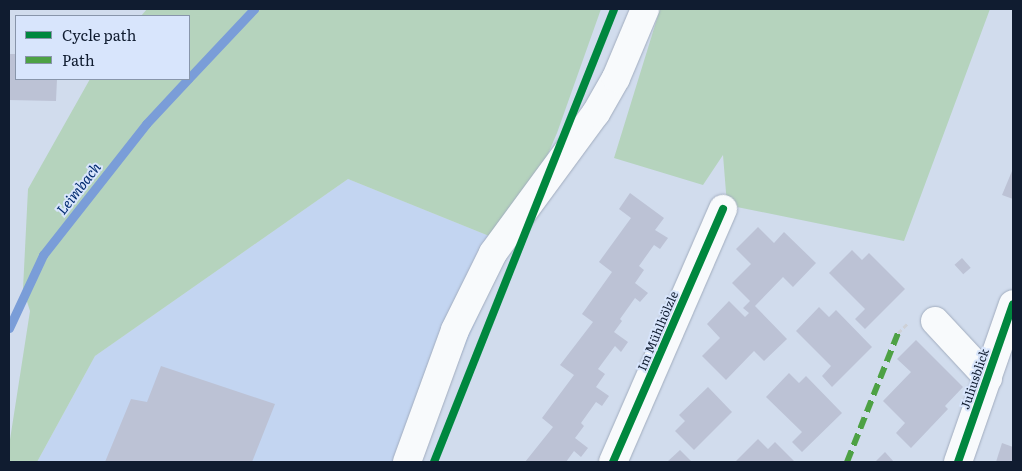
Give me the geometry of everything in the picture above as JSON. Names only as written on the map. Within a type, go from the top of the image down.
[{"type":"street","points":[[407,462],[455,330],[493,253],[596,113],[616,78],[645,9]]},
{"type":"street","name":"Im Mühlhölzle","points":[[614,462],[723,210]]},
{"type":"street","name":"Juliusblick","points":[[958,462],[1013,304]]},
{"type":"street","points":[[935,321],[988,378]]},
{"type":"shaded area","points":[[348,179],[509,244],[416,462],[37,462],[95,356]]},
{"type":"green space","points":[[147,9],[601,9],[557,133],[509,244],[348,179],[95,356],[37,462],[9,462],[9,446],[30,311],[23,289],[28,189],[89,80],[190,80],[190,15],[142,15]]},
{"type":"green space","points":[[660,9],[990,9],[904,241],[727,205],[723,155],[703,185],[614,158]]},
{"type":"building","points":[[9,54],[15,54],[15,80],[57,80],[56,101],[9,100]]},
{"type":"building","points":[[1013,172],[1013,199],[1002,195]]},
{"type":"building","points":[[630,193],[664,218],[655,230],[668,238],[660,249],[654,245],[639,266],[644,270],[635,283],[648,293],[640,302],[635,298],[620,319],[622,321],[614,332],[628,342],[621,352],[615,346],[598,369],[605,374],[596,387],[609,396],[602,406],[596,402],[581,423],[584,426],[575,438],[588,448],[581,457],[574,451],[566,462],[525,462],[553,427],[542,418],[574,375],[560,365],[593,322],[582,314],[612,272],[599,262],[631,218],[619,209]]},
{"type":"building","points":[[758,227],[774,243],[784,232],[816,263],[793,287],[783,277],[755,306],[787,339],[764,361],[754,351],[726,380],[702,356],[720,338],[707,324],[729,301],[745,317],[749,313],[743,308],[750,301],[732,283],[751,264],[736,249]]},
{"type":"building","points":[[852,250],[862,260],[869,253],[905,289],[865,329],[855,319],[865,309],[829,273]]},
{"type":"building","points":[[962,258],[971,268],[963,274],[955,265]]},
{"type":"building","points":[[819,307],[829,317],[836,310],[872,347],[832,387],[822,376],[831,366],[796,331]]},
{"type":"building","points":[[916,340],[963,387],[945,406],[948,409],[911,448],[896,433],[905,423],[883,401],[911,372],[897,359]]},
{"type":"building","points":[[161,366],[275,404],[252,462],[105,462],[131,399],[147,402]]},
{"type":"building","points":[[789,373],[799,383],[806,376],[842,413],[802,452],[792,442],[802,432],[766,397]]},
{"type":"building","points":[[708,387],[732,412],[694,450],[675,431],[685,421],[679,415]]},
{"type":"building","points":[[758,439],[768,449],[775,442],[795,462],[735,462]]},
{"type":"building","points":[[1002,443],[1013,447],[1013,462],[996,462]]},
{"type":"building","points":[[680,450],[692,462],[667,462]]},
{"type":"building","points":[[885,452],[894,462],[875,462]]},
{"type":"waterway","name":"Leimbach","points":[[190,77],[254,9]]},
{"type":"waterway","name":"Leimbach","points":[[9,328],[43,255],[146,124],[187,80]]},
{"type":"marked path","points":[[847,462],[898,333]]},
{"type":"cycle path","points":[[434,462],[614,9]]},
{"type":"cycle path","points":[[613,462],[723,209]]},
{"type":"cycle path","points":[[958,462],[1013,304]]}]
